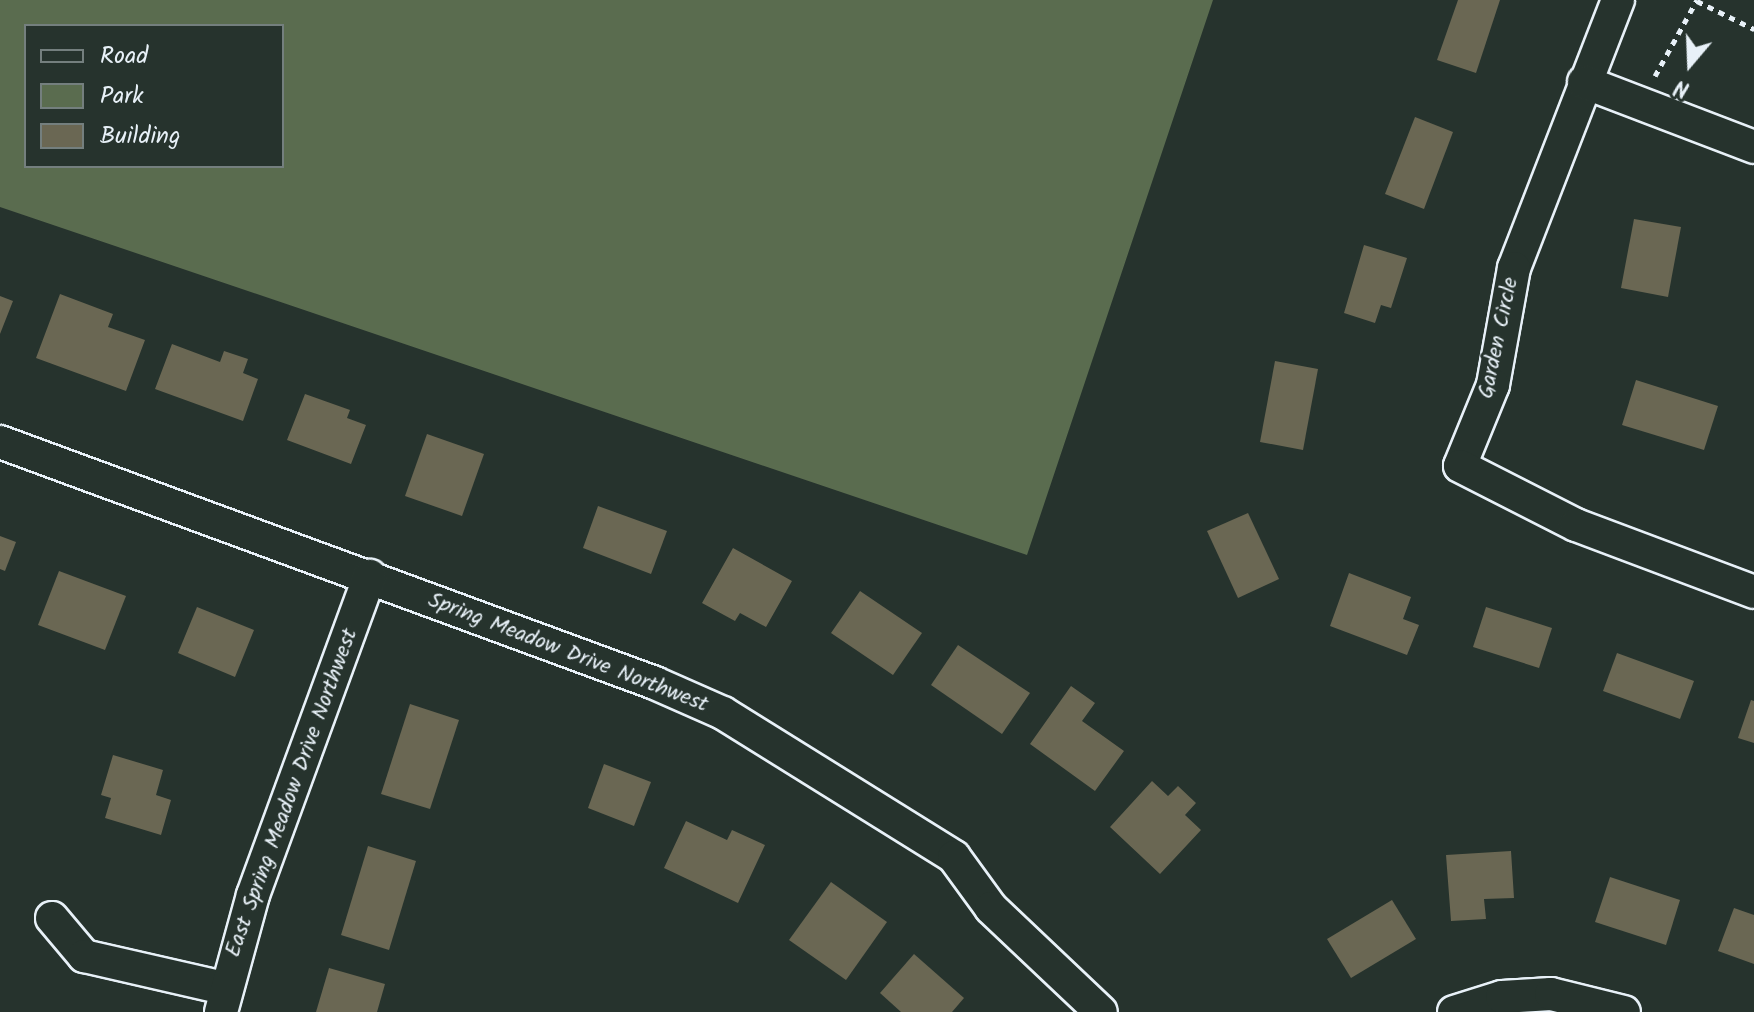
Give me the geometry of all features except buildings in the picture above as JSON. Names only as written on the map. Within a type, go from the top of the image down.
[{"type":"street","name":"Garden Circle","points":[[1618,0],[1514,268],[1493,385],[1460,466],[1576,525],[1754,592]]},
{"type":"street","points":[[1584,82],[1754,147]]},
{"type":"street","name":"Spring Meadow Drive Northwest","points":[[0,442],[655,683],[801,759],[954,857],[991,908],[1101,1012]]},
{"type":"street","name":"East Spring Meadow Drive Northwest","points":[[222,1000],[370,576]]},
{"type":"street","points":[[52,918],[84,956],[222,1000]]},
{"type":"street","points":[[1454,1012],[1502,997],[1551,994],[1624,1012]]},
{"type":"path","points":[[1644,105],[1697,0],[1754,29]]},
{"type":"green space","points":[[0,0],[1213,0],[1027,555],[0,207]]}]
